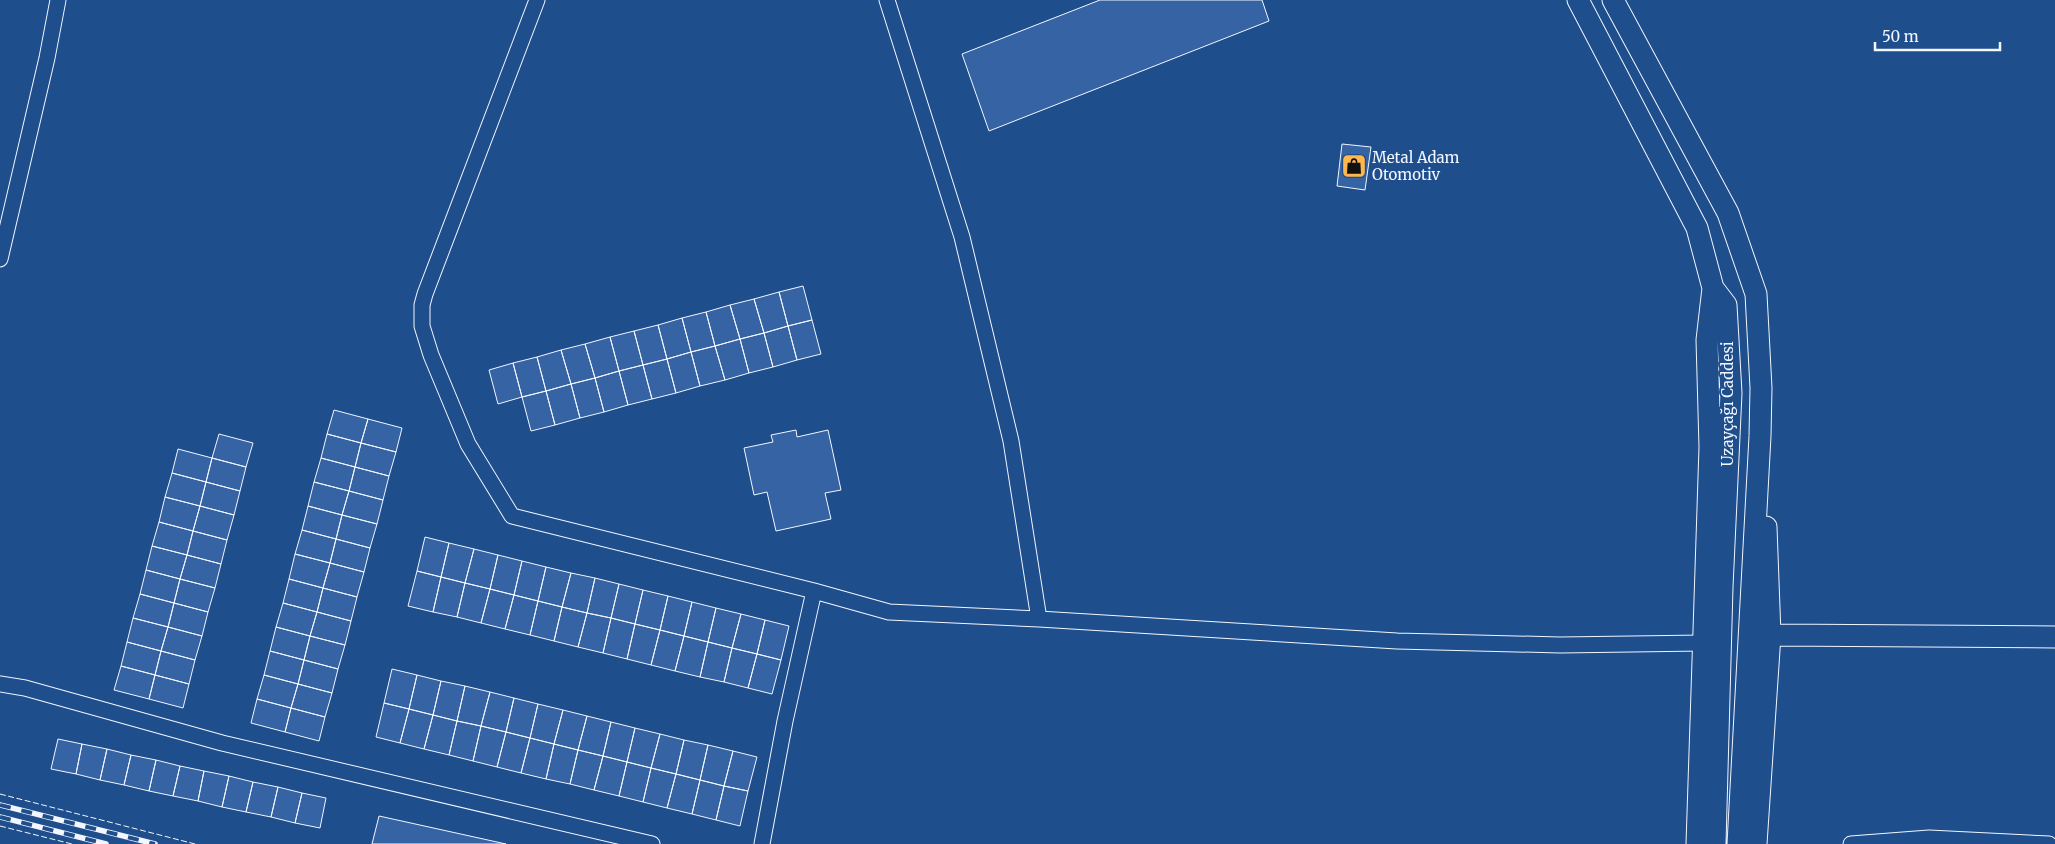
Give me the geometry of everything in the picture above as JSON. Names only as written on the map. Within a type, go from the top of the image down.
[{"type":"main road","name":"Uzayçağı Caddesi","points":[[1578,0],[1697,228],[1713,288],[1726,305],[1731,393],[1722,587],[1715,844]]},
{"type":"main road","name":"Uzayçağı Caddesi","points":[[1613,0],[1728,213],[1756,294],[1761,388],[1760,436],[1738,844]]},
{"type":"main road","points":[[1697,844],[1710,447],[1707,340],[1713,288]]},
{"type":"main road","points":[[1756,844],[1770,635],[1760,436]]},
{"type":"main road","points":[[1770,635],[2055,637]]},
{"type":"street","points":[[0,259],[47,58],[58,0]]},
{"type":"street","points":[[537,0],[422,305],[421,317],[424,334],[468,444],[512,516],[814,591],[889,612],[1039,618],[1397,641],[1560,645],[1703,643]]},
{"type":"street","points":[[887,0],[964,247],[1011,441],[1039,618]]},
{"type":"street","points":[[762,844],[785,721],[814,591]]},
{"type":"street","points":[[0,684],[25,688],[222,743],[652,844]]},
{"type":"street","points":[[1851,844],[1929,838],[2049,844]]},
{"type":"building","points":[[1100,0],[1262,0],[1269,21],[989,131],[962,54]]},
{"type":"building","name":"Metal Adam Otomotiv","points":[[1342,144],[1371,147],[1365,190],[1337,186]]},
{"type":"building","points":[[803,286],[812,320],[788,326],[779,292]]},
{"type":"building","points":[[779,292],[788,326],[764,333],[754,299]]},
{"type":"building","points":[[754,299],[764,333],[740,339],[730,305]]},
{"type":"building","points":[[730,305],[740,339],[715,346],[706,312]]},
{"type":"building","points":[[706,312],[715,346],[691,352],[682,318]]},
{"type":"building","points":[[682,318],[691,352],[667,359],[658,325]]},
{"type":"building","points":[[812,320],[821,354],[797,360],[788,326]]},
{"type":"building","points":[[658,325],[667,359],[643,365],[634,331]]},
{"type":"building","points":[[788,326],[797,360],[773,367],[764,333]]},
{"type":"building","points":[[634,331],[643,365],[619,371],[610,337]]},
{"type":"building","points":[[764,333],[773,367],[749,373],[740,339]]},
{"type":"building","points":[[610,337],[619,371],[595,378],[585,344]]},
{"type":"building","points":[[740,339],[749,373],[725,380],[715,346]]},
{"type":"building","points":[[585,344],[595,378],[571,384],[561,350]]},
{"type":"building","points":[[715,346],[725,380],[700,386],[691,352]]},
{"type":"building","points":[[561,350],[571,384],[546,391],[537,357]]},
{"type":"building","points":[[691,352],[700,386],[676,393],[667,359]]},
{"type":"building","points":[[537,357],[546,391],[522,397],[513,363]]},
{"type":"building","points":[[667,359],[676,393],[652,399],[643,365]]},
{"type":"building","points":[[513,363],[522,397],[498,404],[489,370]]},
{"type":"building","points":[[643,365],[652,399],[628,405],[619,371]]},
{"type":"building","points":[[619,371],[628,405],[604,412],[595,378]]},
{"type":"building","points":[[595,378],[604,412],[580,418],[571,384]]},
{"type":"building","points":[[571,384],[580,418],[555,425],[546,391]]},
{"type":"building","points":[[546,391],[555,425],[531,431],[522,397]]},
{"type":"building","points":[[334,410],[368,419],[361,443],[327,434]]},
{"type":"building","points":[[368,419],[402,428],[396,452],[361,443]]},
{"type":"building","points":[[796,430],[797,437],[828,430],[841,490],[825,493],[831,519],[776,531],[767,492],[754,495],[744,448],[773,442],[771,435]]},
{"type":"building","points":[[219,434],[253,443],[246,467],[212,458]]},
{"type":"building","points":[[327,434],[361,443],[355,467],[321,458]]},
{"type":"building","points":[[361,443],[396,452],[389,476],[355,467]]},
{"type":"building","points":[[178,449],[212,458],[206,482],[172,473]]},
{"type":"building","points":[[212,458],[246,467],[240,491],[206,482]]},
{"type":"building","points":[[321,458],[355,467],[349,491],[314,482]]},
{"type":"building","points":[[355,467],[389,476],[383,500],[349,491]]},
{"type":"building","points":[[172,473],[206,482],[200,506],[165,497]]},
{"type":"building","points":[[206,482],[240,491],[234,515],[200,506]]},
{"type":"building","points":[[314,482],[349,491],[342,515],[308,506]]},
{"type":"building","points":[[349,491],[383,500],[377,524],[342,515]]},
{"type":"building","points":[[165,497],[200,506],[193,531],[159,522]]},
{"type":"building","points":[[200,506],[234,515],[227,540],[193,531]]},
{"type":"building","points":[[308,506],[342,515],[336,539],[302,530]]},
{"type":"building","points":[[342,515],[377,524],[370,548],[336,539]]},
{"type":"building","points":[[159,522],[193,531],[187,555],[152,546]]},
{"type":"building","points":[[302,530],[336,539],[330,563],[295,554]]},
{"type":"building","points":[[193,531],[227,540],[221,564],[187,555]]},
{"type":"building","points":[[425,537],[449,543],[441,577],[417,571]]},
{"type":"building","points":[[336,539],[370,548],[364,572],[330,563]]},
{"type":"building","points":[[449,543],[474,549],[465,583],[441,577]]},
{"type":"building","points":[[152,546],[187,555],[180,579],[146,570]]},
{"type":"building","points":[[474,549],[498,555],[490,589],[465,583]]},
{"type":"building","points":[[295,554],[330,563],[323,588],[289,579]]},
{"type":"building","points":[[187,555],[221,564],[215,588],[180,579]]},
{"type":"building","points":[[498,555],[522,561],[514,595],[490,589]]},
{"type":"building","points":[[522,561],[546,567],[538,601],[514,595]]},
{"type":"building","points":[[330,563],[364,572],[357,597],[323,588]]},
{"type":"building","points":[[546,567],[571,573],[562,607],[538,601]]},
{"type":"building","points":[[146,570],[180,579],[174,603],[140,594]]},
{"type":"building","points":[[417,571],[441,577],[433,612],[408,606]]},
{"type":"building","points":[[571,573],[595,578],[587,613],[562,607]]},
{"type":"building","points":[[441,577],[465,583],[457,617],[433,612]]},
{"type":"building","points":[[595,578],[619,584],[611,618],[587,613]]},
{"type":"building","points":[[180,579],[215,588],[208,612],[174,603]]},
{"type":"building","points":[[289,579],[323,588],[317,612],[283,603]]},
{"type":"building","points":[[465,583],[490,589],[481,623],[457,617]]},
{"type":"building","points":[[619,584],[643,590],[635,624],[611,618]]},
{"type":"building","points":[[323,588],[357,597],[351,621],[317,612]]},
{"type":"building","points":[[490,589],[514,595],[505,629],[481,623]]},
{"type":"building","points":[[643,590],[668,596],[660,630],[635,624]]},
{"type":"building","points":[[140,594],[174,603],[168,627],[133,618]]},
{"type":"building","points":[[514,595],[538,601],[530,635],[505,629]]},
{"type":"building","points":[[668,596],[692,602],[684,636],[660,630]]},
{"type":"building","points":[[538,601],[562,607],[554,641],[530,635]]},
{"type":"building","points":[[692,602],[716,608],[708,642],[684,636]]},
{"type":"building","points":[[174,603],[208,612],[202,636],[168,627]]},
{"type":"building","points":[[283,603],[317,612],[310,636],[276,627]]},
{"type":"building","points":[[562,607],[587,613],[578,647],[554,641]]},
{"type":"building","points":[[716,608],[741,614],[732,648],[708,642]]},
{"type":"building","points":[[317,612],[351,621],[345,645],[310,636]]},
{"type":"building","points":[[587,613],[611,618],[603,653],[578,647]]},
{"type":"building","points":[[741,614],[765,620],[757,654],[732,648]]},
{"type":"building","points":[[133,618],[168,627],[161,651],[127,642]]},
{"type":"building","points":[[611,618],[635,624],[627,659],[603,653]]},
{"type":"building","points":[[765,620],[789,626],[781,660],[757,654]]},
{"type":"building","points":[[635,624],[660,630],[651,665],[627,659]]},
{"type":"building","points":[[168,627],[202,636],[195,660],[161,651]]},
{"type":"building","points":[[276,627],[310,636],[304,660],[270,651]]},
{"type":"building","points":[[660,630],[684,636],[675,671],[651,665]]},
{"type":"building","points":[[310,636],[345,645],[338,669],[304,660]]},
{"type":"building","points":[[684,636],[708,642],[700,677],[675,671]]},
{"type":"building","points":[[127,642],[161,651],[155,675],[121,666]]},
{"type":"building","points":[[708,642],[732,648],[724,682],[700,677]]},
{"type":"building","points":[[732,648],[757,654],[748,688],[724,682]]},
{"type":"building","points":[[161,651],[195,660],[189,684],[155,675]]},
{"type":"building","points":[[270,651],[304,660],[298,684],[264,675]]},
{"type":"building","points":[[757,654],[781,660],[772,694],[748,688]]},
{"type":"building","points":[[304,660],[338,669],[332,693],[298,684]]},
{"type":"building","points":[[121,666],[155,675],[149,699],[114,690]]},
{"type":"building","points":[[392,669],[417,675],[409,709],[384,703]]},
{"type":"building","points":[[155,675],[189,684],[183,708],[149,699]]},
{"type":"building","points":[[264,675],[298,684],[291,708],[257,699]]},
{"type":"building","points":[[417,675],[441,681],[433,715],[409,709]]},
{"type":"building","points":[[441,681],[465,686],[457,721],[433,715]]},
{"type":"building","points":[[298,684],[332,693],[325,717],[291,708]]},
{"type":"building","points":[[465,686],[490,692],[481,726],[457,721]]},
{"type":"building","points":[[490,692],[514,698],[506,732],[481,726]]},
{"type":"building","points":[[514,698],[538,704],[530,738],[506,732]]},
{"type":"building","points":[[257,699],[291,708],[285,732],[251,723]]},
{"type":"building","points":[[384,703],[409,709],[400,743],[376,737]]},
{"type":"building","points":[[538,704],[563,710],[554,744],[530,738]]},
{"type":"building","points":[[291,708],[325,717],[319,741],[285,732]]},
{"type":"building","points":[[409,709],[433,715],[424,749],[400,743]]},
{"type":"building","points":[[563,710],[587,716],[578,750],[554,744]]},
{"type":"building","points":[[433,715],[457,721],[449,755],[424,749]]},
{"type":"building","points":[[587,716],[611,722],[603,756],[578,750]]},
{"type":"building","points":[[457,721],[481,726],[473,761],[449,755]]},
{"type":"building","points":[[611,722],[635,728],[627,762],[603,756]]},
{"type":"building","points":[[481,726],[506,732],[497,767],[473,761]]},
{"type":"building","points":[[635,728],[660,734],[651,768],[627,762]]},
{"type":"building","points":[[506,732],[530,738],[521,773],[497,767]]},
{"type":"building","points":[[660,734],[684,740],[676,774],[651,768]]},
{"type":"building","points":[[530,738],[554,744],[546,779],[521,773]]},
{"type":"building","points":[[58,739],[82,744],[76,774],[51,769]]},
{"type":"building","points":[[684,740],[708,745],[700,780],[676,774]]},
{"type":"building","points":[[82,744],[107,749],[100,780],[76,774]]},
{"type":"building","points":[[554,744],[578,750],[570,784],[546,779]]},
{"type":"building","points":[[708,745],[733,751],[724,786],[700,780]]},
{"type":"building","points":[[107,749],[131,755],[124,785],[100,780]]},
{"type":"building","points":[[578,750],[603,756],[594,790],[570,784]]},
{"type":"building","points":[[733,751],[757,757],[748,791],[724,786]]},
{"type":"building","points":[[131,755],[156,760],[149,791],[124,785]]},
{"type":"building","points":[[603,756],[627,762],[619,796],[594,790]]},
{"type":"building","points":[[156,760],[180,766],[173,796],[149,791]]},
{"type":"building","points":[[627,762],[651,768],[643,802],[619,796]]},
{"type":"building","points":[[180,766],[204,771],[198,801],[173,796]]},
{"type":"building","points":[[651,768],[676,774],[667,808],[643,802]]},
{"type":"building","points":[[204,771],[229,776],[222,807],[198,801]]},
{"type":"building","points":[[676,774],[700,780],[692,814],[667,808]]},
{"type":"building","points":[[229,776],[253,782],[246,812],[222,807]]},
{"type":"building","points":[[700,780],[724,786],[716,820],[692,814]]},
{"type":"building","points":[[253,782],[278,787],[271,817],[246,812]]},
{"type":"building","points":[[724,786],[748,791],[740,826],[716,820]]},
{"type":"building","points":[[278,787],[302,793],[295,823],[271,817]]},
{"type":"building","points":[[302,793],[326,798],[320,828],[295,823]]},
{"type":"building","points":[[379,816],[506,844],[372,844]]},
{"type":"railway","points":[[0,805],[155,844]]},
{"type":"railway","points":[[0,817],[106,844]]},
{"type":"fence","points":[[0,794],[195,844]]},
{"type":"fence","points":[[0,826],[72,844]]},
{"type":"place","name":"Metal Adam Otomotiv","points":[[1354,166]]}]
